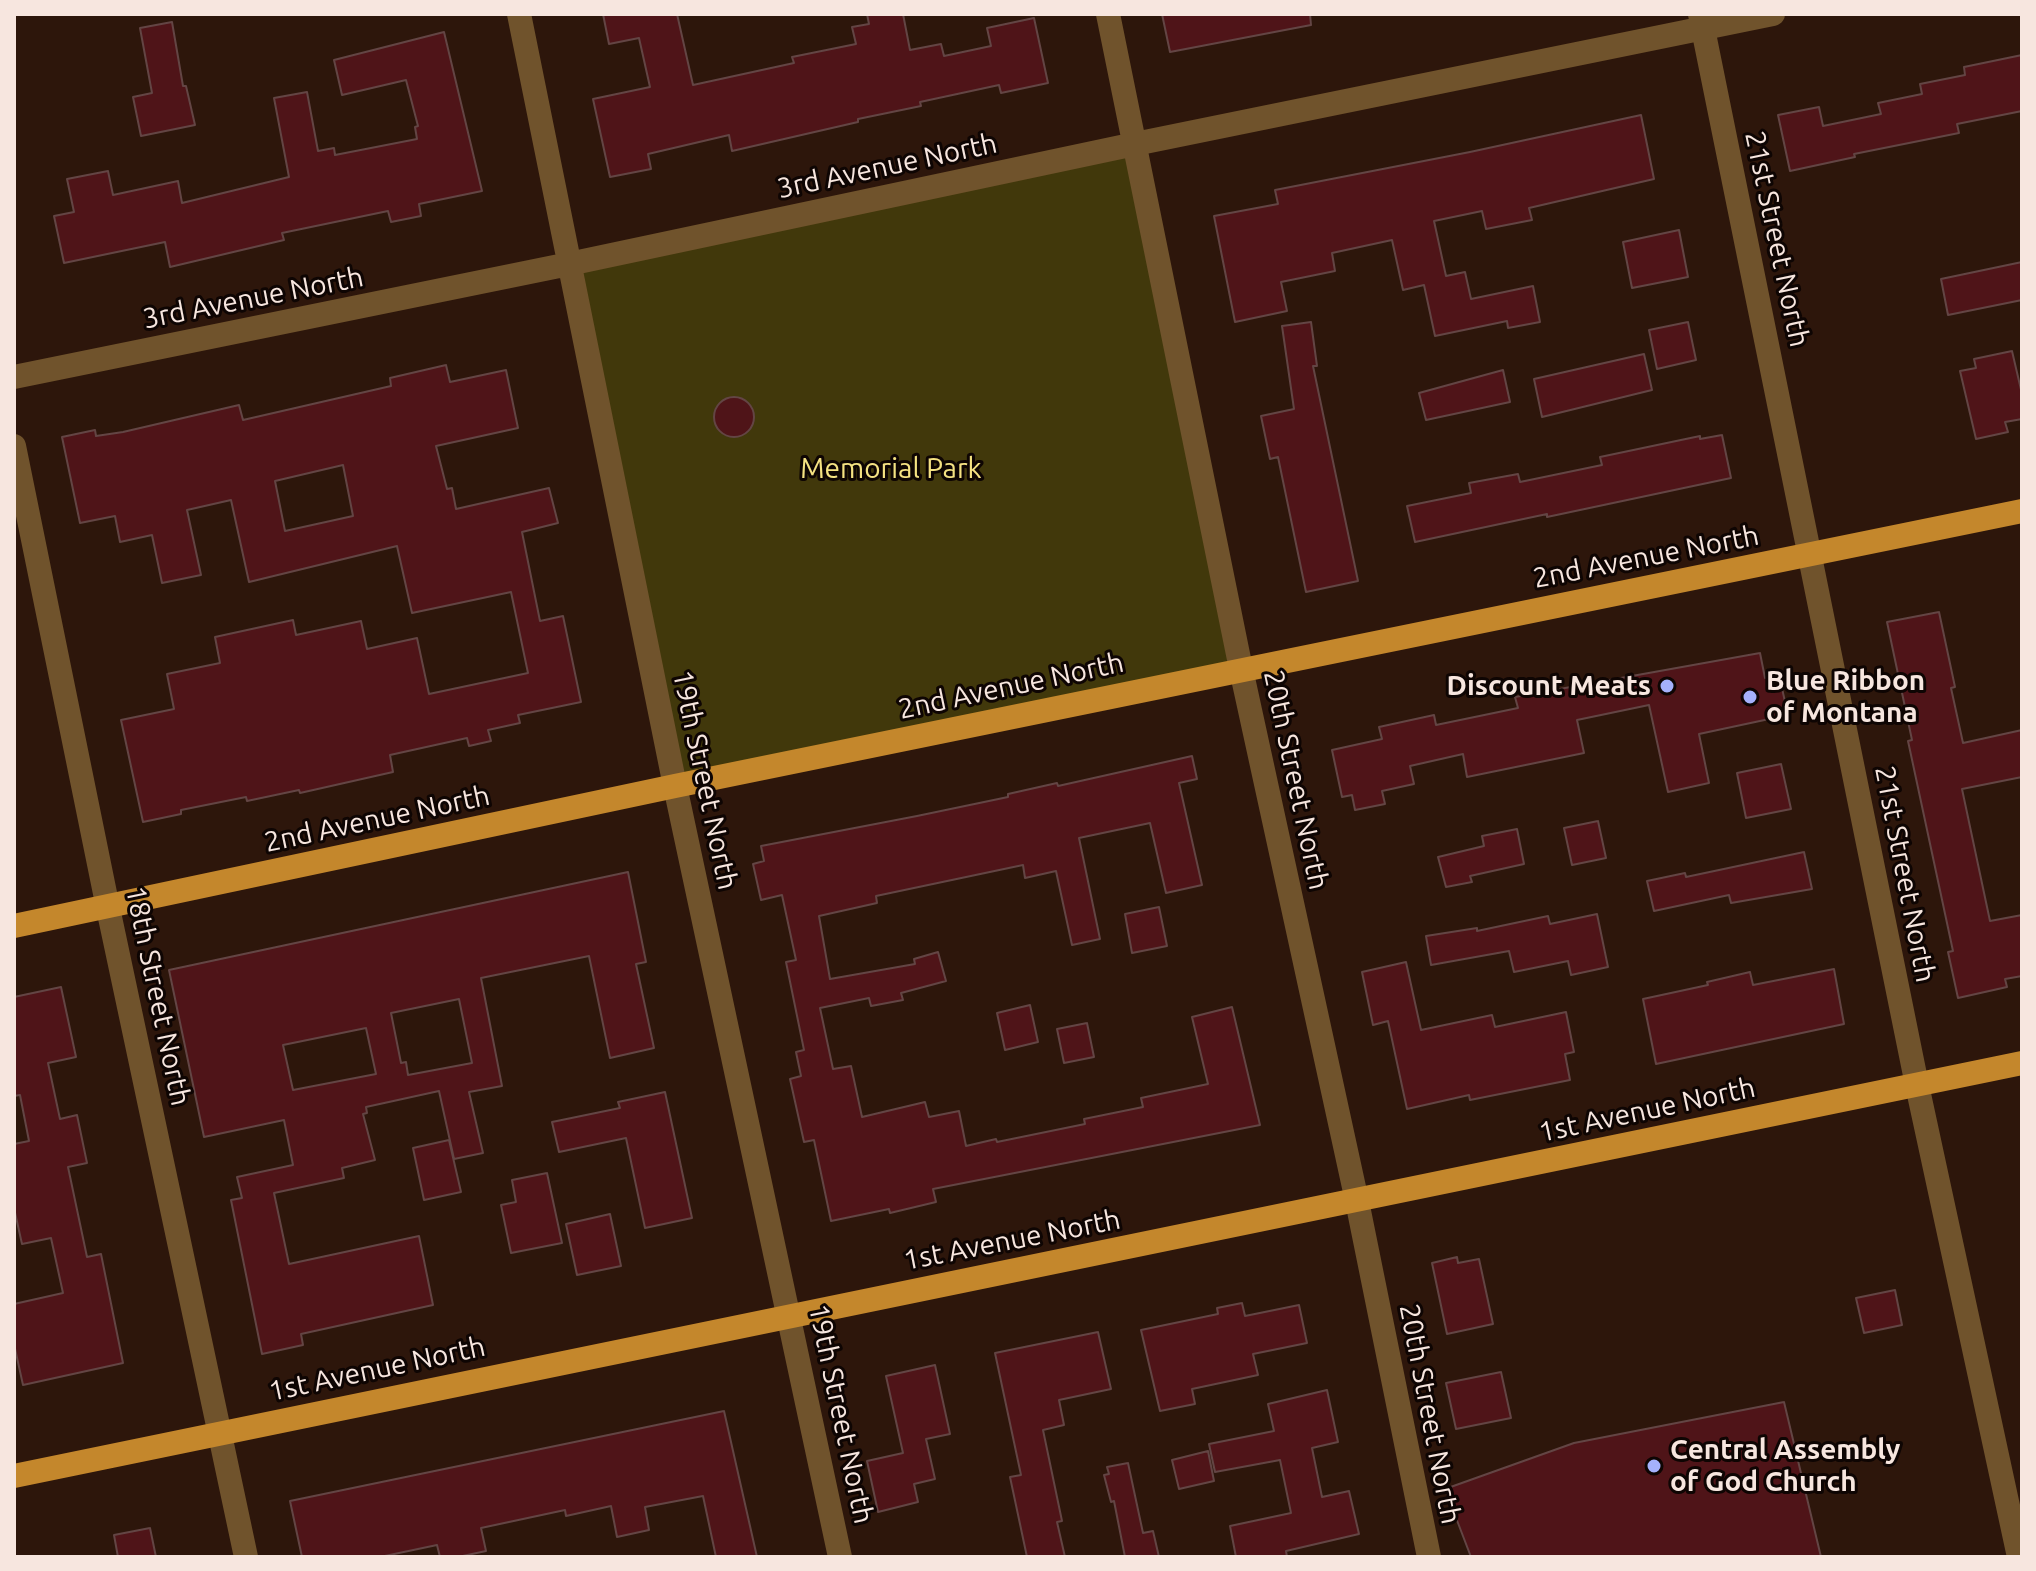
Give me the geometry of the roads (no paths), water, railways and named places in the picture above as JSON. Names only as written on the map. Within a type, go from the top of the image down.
[{"type":"main road","name":"2nd Avenue North","points":[[14,926],[1241,669],[2022,511]]},
{"type":"main road","name":"1st Avenue North","points":[[14,1476],[2022,1063]]},
{"type":"street","name":"19th Street North","points":[[519,14],[675,786],[840,1557]]},
{"type":"street","name":"20th Street North","points":[[1108,14],[1241,669],[1357,1201],[1429,1557]]},
{"type":"street","name":"3rd Avenue North","points":[[14,377],[569,264],[1701,21],[1773,14]]},
{"type":"street","name":"21st Street North","points":[[1701,21],[1917,1085],[2019,1557]]},
{"type":"street","name":"18th Street North","points":[[14,446],[108,908],[246,1557]]},
{"type":"place","name":"Discount Meats","points":[[1667,686]]},
{"type":"place","name":"Blue Ribbon of Montana","points":[[1750,697]]},
{"type":"place","name":"Central Assembly of God Church","points":[[1654,1466]]},
{"type":"park label","name":"Memorial Park","points":[[891,469]]}]
